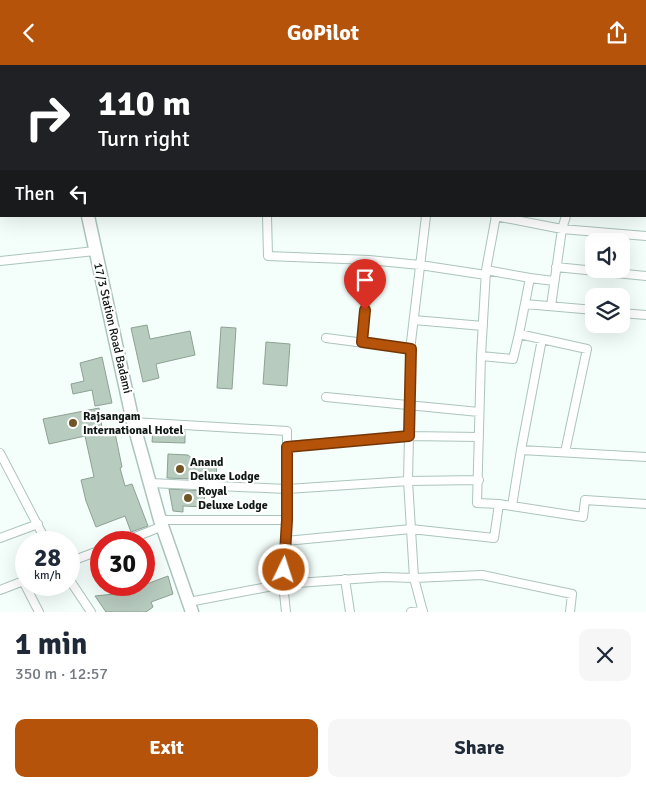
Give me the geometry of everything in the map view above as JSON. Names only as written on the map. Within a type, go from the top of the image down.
[{"type":"highway","name":"17/3 Station Road Badami","points":[[88,217],[128,392],[133,422],[161,523],[191,607]]},
{"type":"street","points":[[266,217],[268,256],[369,260],[554,281]]},
{"type":"street","points":[[411,612],[423,611],[414,578],[408,481],[411,349],[426,217]]},
{"type":"street","points":[[496,217],[486,273],[478,503],[583,517],[585,500],[646,504]]},
{"type":"street","points":[[501,217],[562,229],[646,236]]},
{"type":"street","points":[[551,306],[562,229],[566,217]]},
{"type":"street","points":[[0,261],[95,251]]},
{"type":"street","points":[[362,342],[369,260]]},
{"type":"street","points":[[556,267],[646,276]]},
{"type":"street","points":[[482,356],[513,359],[530,279]]},
{"type":"street","points":[[525,304],[585,309]]},
{"type":"street","points":[[630,314],[646,315]]},
{"type":"street","points":[[414,320],[483,326]]},
{"type":"street","points":[[519,334],[587,349],[565,453]]},
{"type":"street","points":[[326,338],[411,349]]},
{"type":"street","points":[[512,507],[542,339]]},
{"type":"street","points":[[326,397],[480,412]]},
{"type":"street","points":[[133,422],[287,431],[287,520],[283,584],[286,612]]},
{"type":"street","points":[[287,447],[409,436],[479,437]]},
{"type":"street","points":[[521,450],[646,457]]},
{"type":"street","points":[[0,453],[41,531]]},
{"type":"street","points":[[150,483],[287,489],[408,481],[479,480]]},
{"type":"street","points":[[286,541],[411,529],[494,538],[499,505]]},
{"type":"street","points":[[145,531],[161,523],[287,520]]},
{"type":"street","points":[[0,538],[38,525]]},
{"type":"street","points":[[191,607],[283,584],[383,577],[414,578],[482,575],[572,594],[570,612]]},
{"type":"street","points":[[345,579],[350,612]]},
{"type":"street","points":[[0,590],[15,584]]},
{"type":"street","points":[[32,596],[39,612]]},
{"type":"street","points":[[80,596],[91,612]]},
{"type":"building","points":[[147,325],[150,339],[190,331],[195,355],[156,364],[159,378],[143,382],[131,328]]},
{"type":"building","points":[[221,327],[236,328],[232,389],[217,388]]},
{"type":"building","points":[[266,342],[290,344],[287,386],[263,384]]},
{"type":"building","points":[[102,357],[112,403],[95,406],[92,390],[73,394],[71,384],[84,381],[80,363]]},
{"type":"building","points":[[99,408],[103,435],[115,433],[122,467],[120,468],[125,486],[132,484],[148,526],[131,531],[125,516],[96,527],[86,501],[81,480],[94,477],[85,436],[49,444],[43,419]]},
{"type":"building","points":[[153,429],[185,431],[185,443],[152,442]]},
{"type":"building","points":[[168,454],[188,455],[194,460],[217,461],[216,480],[167,478]]},
{"type":"building","name":"Royal Deluxe Lodge","points":[[169,489],[205,491],[204,507],[183,506],[183,512],[173,511]]},
{"type":"building","points":[[168,576],[173,594],[151,602],[153,607],[146,612],[106,612],[95,596],[155,596],[155,581]]},
{"type":"place","name":"Rajsangam International Hotel","points":[[73,423]]},
{"type":"place","name":"Anand Deluxe Lodge","points":[[180,469]]},
{"type":"place","name":"Royal Deluxe Lodge","points":[[188,498]]},
{"type":"route","points":[[284,570],[287,520],[287,447],[409,436],[411,349],[362,342],[365,310]]}]
